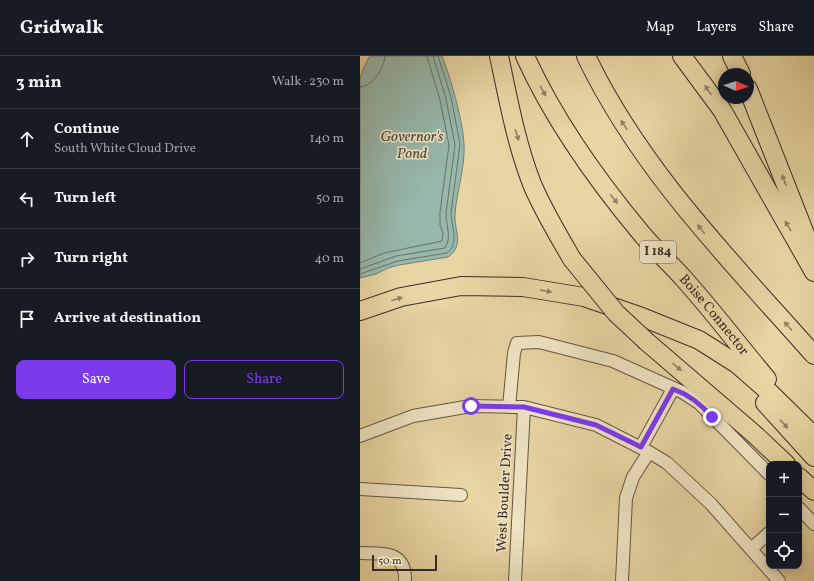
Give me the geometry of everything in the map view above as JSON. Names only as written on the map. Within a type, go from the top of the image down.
[{"type":"highway","points":[[499,56],[515,128],[532,183],[552,225],[572,259],[616,313],[647,342],[753,432],[783,461]]},
{"type":"highway","name":"Boise Connector","points":[[525,56],[571,139],[604,188],[642,234],[684,278],[762,373],[814,431]]},
{"type":"highway","points":[[586,56],[599,83],[648,161],[708,237],[814,355]]},
{"type":"highway","points":[[682,56],[722,110],[814,272]]},
{"type":"highway","points":[[732,56],[738,68]]},
{"type":"highway","points":[[754,104],[814,256]]},
{"type":"highway","points":[[360,311],[401,297],[461,286],[523,287],[584,297],[642,317],[699,340],[738,364],[814,436]]},
{"type":"highway","points":[[642,317],[696,347],[728,369],[765,404],[814,457]]},
{"type":"highway","points":[[802,480],[814,491]]},
{"type":"street","points":[[509,407],[514,353],[517,343],[539,342],[613,361],[682,392],[699,403],[766,471]]},
{"type":"street","points":[[622,581],[626,498],[645,449],[673,389]]},
{"type":"street","points":[[360,436],[413,416],[471,406],[524,407],[596,425],[645,449],[667,463],[711,504],[778,581]]},
{"type":"street","name":"West Boulder Drive","points":[[515,581],[524,407]]},
{"type":"street","points":[[360,489],[461,495]]},
{"type":"street","points":[[802,511],[814,524]]},
{"type":"street","points":[[751,549],[766,536]]},
{"type":"street","points":[[360,553],[394,556],[400,560],[404,568],[405,581]]},
{"type":"water","name":"Governor's Pond","points":[[370,56],[442,56],[450,78],[463,132],[464,154],[455,215],[458,237],[456,247],[453,252],[448,257],[399,265],[388,268],[376,274],[360,278],[360,78]]},
{"type":"route","points":[[471,406],[524,407],[596,425],[641,447],[673,389],[682,392],[699,403],[712,417]]}]
